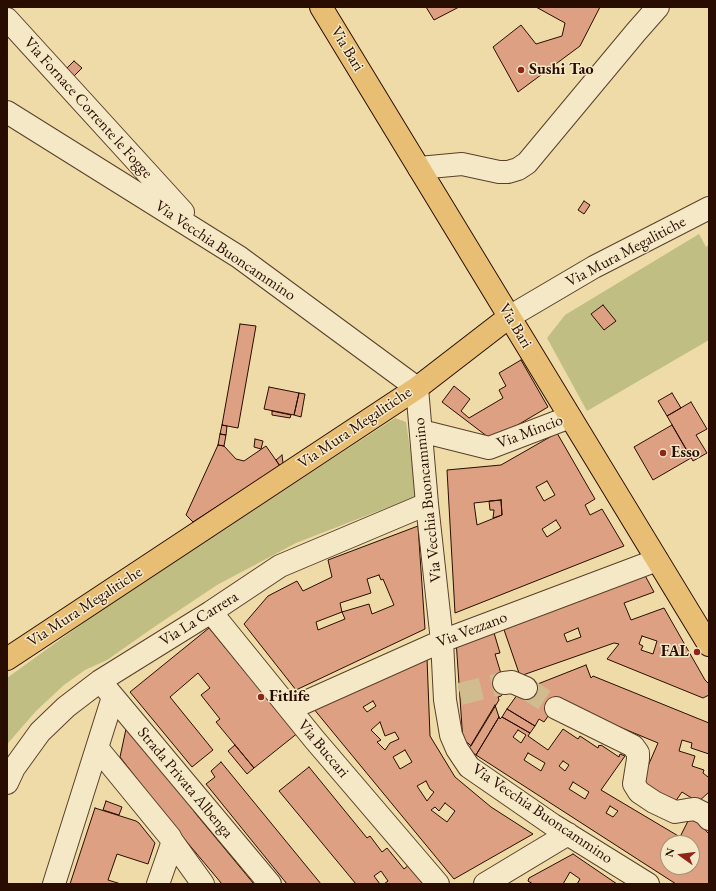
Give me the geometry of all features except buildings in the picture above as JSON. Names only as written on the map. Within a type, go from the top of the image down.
[{"type":"main road","name":"Via Bari","points":[[321,7],[709,645]]},
{"type":"main road","name":"Via Mura Megalitiche","points":[[7,659],[417,388],[509,317]]},
{"type":"street","points":[[419,168],[462,164],[499,172],[508,172],[518,169],[527,163],[658,7]]},
{"type":"street","name":"Via Fornace Corrente le Fogge","points":[[7,19],[201,232]]},
{"type":"street","name":"Via Vecchia Buoncammino","points":[[7,112],[239,256],[417,388],[442,641],[452,697],[451,735],[456,749],[469,767],[546,820],[648,884]]},
{"type":"street","name":"Via Mura Megalitiche","points":[[509,317],[594,267],[709,208]]},
{"type":"street","name":"Via Mincio","points":[[421,431],[489,448],[570,417]]},
{"type":"street","name":"Via La Carrera","points":[[7,783],[14,768],[40,732],[66,707],[107,689],[211,612],[280,566],[428,504]]},
{"type":"street","name":"Via Vezzano","points":[[290,709],[442,641],[657,560]]},
{"type":"street","name":"Via Buccari","points":[[211,612],[290,709],[438,884]]},
{"type":"street","points":[[504,683],[512,682],[526,688]]},
{"type":"street","points":[[54,884],[98,749],[107,689]]},
{"type":"street","name":"Strada Privata Albenga","points":[[107,689],[270,884]]},
{"type":"street","points":[[556,708],[633,746],[638,753],[634,784],[639,792],[654,802],[675,812],[695,810],[705,814],[709,818]]},
{"type":"street","points":[[98,749],[170,837],[203,884]]},
{"type":"street","points":[[485,884],[568,834]]},
{"type":"street","points":[[158,884],[172,841]]},
{"type":"shaded area","points":[[699,234],[706,247],[709,245],[709,340],[587,411],[547,338],[565,315]]},
{"type":"shaded area","points":[[395,418],[406,422],[417,496],[296,543],[217,585],[107,660],[85,670],[64,685],[36,711],[7,745],[7,678],[119,597]]},
{"type":"tunnel","points":[[460,694],[504,683]]},
{"type":"tunnel","points":[[526,688],[556,708]]},
{"type":"place","name":"Sushi Tao","points":[[521,70]]},
{"type":"place","name":"Esso","points":[[663,453]]},
{"type":"place","name":"FAL","points":[[697,652]]},
{"type":"place","name":"Fitlife","points":[[261,697]]}]
